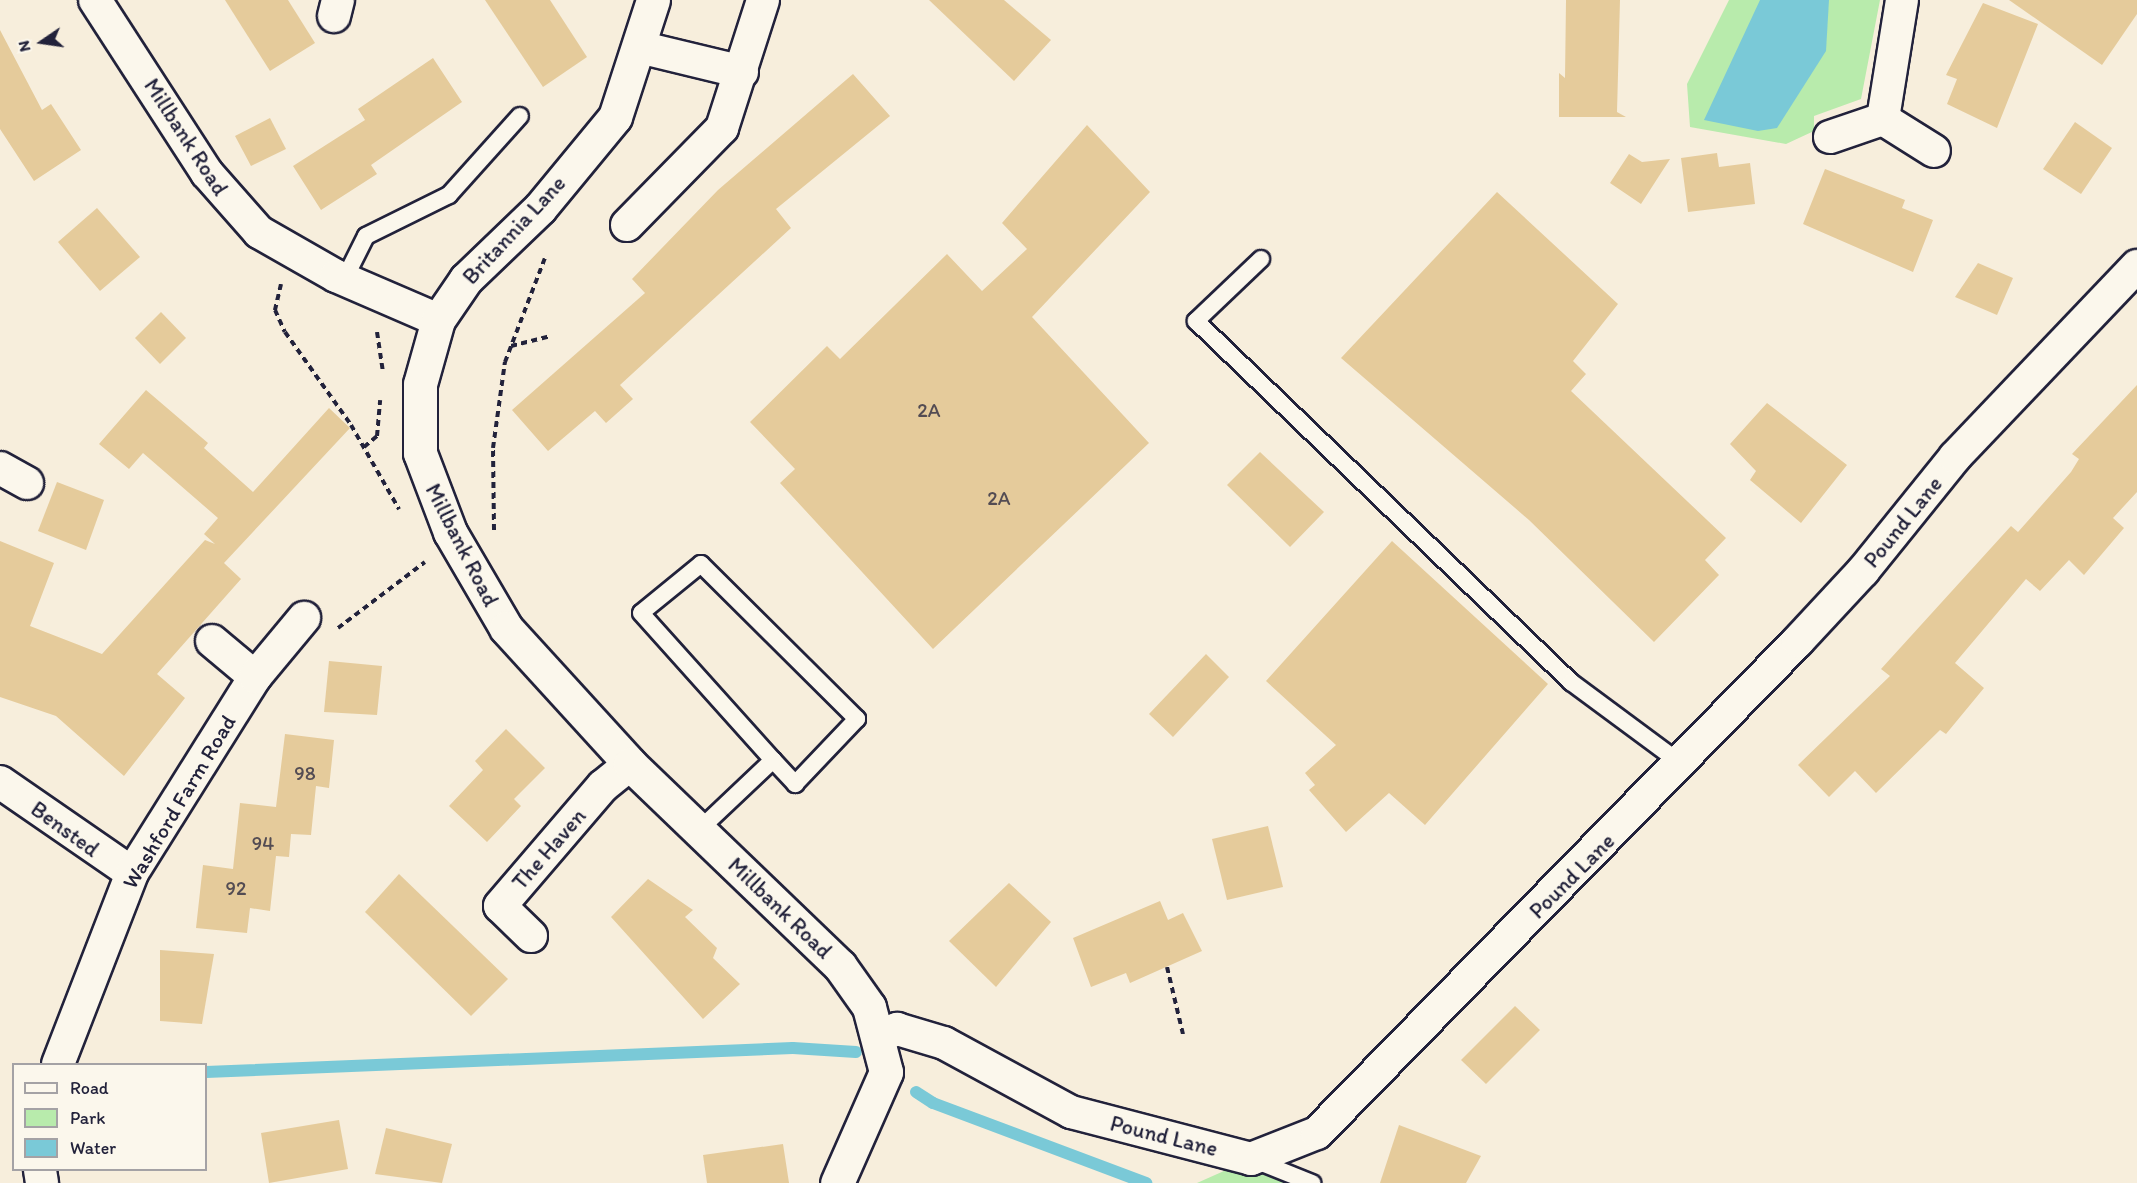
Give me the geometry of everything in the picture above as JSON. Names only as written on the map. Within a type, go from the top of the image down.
[{"type":"street","name":"Millbank Road","points":[[95,0],[230,204],[258,232],[344,280],[438,320],[420,384],[416,426],[431,490],[459,547],[506,628],[630,764],[840,966],[869,1007],[886,1071],[837,1183]]},
{"type":"street","name":"Britannia Lane","points":[[438,320],[466,279],[540,208],[615,117],[653,0]]},
{"type":"street","points":[[627,225],[722,128],[742,72],[763,0]]},
{"type":"street","points":[[1882,119],[1902,0]]},
{"type":"street","points":[[639,47],[742,72]]},
{"type":"street","points":[[1830,137],[1882,119]]},
{"type":"street","points":[[1882,119],[1934,151]]},
{"type":"street","name":"Pound Lane","points":[[878,1037],[897,1029],[944,1043],[1071,1112],[1251,1159],[1317,1132],[1682,764],[1863,571],[1963,448],[2137,266]]},
{"type":"street","points":[[0,468],[27,483]]},
{"type":"street","name":"Washford Farm Road","points":[[59,1063],[132,873],[255,677],[304,618]]},
{"type":"street","points":[[212,641],[255,677]]},
{"type":"street","name":"The Haven","points":[[531,936],[500,906],[603,786],[630,764]]},
{"type":"street","name":"Bensted","points":[[0,782],[132,873]]},
{"type":"lane","points":[[344,280],[366,236],[449,195],[520,116]]},
{"type":"lane","points":[[1261,259],[1196,321],[1571,682],[1682,764]]},
{"type":"lane","points":[[701,564],[857,719],[795,784],[773,760],[641,613],[701,564]]},
{"type":"lane","points":[[699,830],[773,760]]},
{"type":"lane","points":[[1251,1159],[1312,1183]]},
{"type":"path","points":[[495,538],[493,448],[511,346],[533,277],[549,249]]},
{"type":"path","points":[[295,253],[275,310],[364,447],[405,520]]},
{"type":"path","points":[[376,329],[383,377]]},
{"type":"path","points":[[511,346],[548,337]]},
{"type":"path","points":[[364,447],[377,436],[382,389]]},
{"type":"path","points":[[304,618],[326,638],[419,566],[494,530]]},
{"type":"path","points":[[1167,967],[1184,1034]]},
{"type":"green space","points":[[1729,0],[1880,0],[1861,99],[1814,116],[1814,131],[1786,144],[1690,127],[1687,84]]},
{"type":"green space","points":[[1251,1159],[1299,1183],[1197,1183]]},
{"type":"water","points":[[1760,0],[1829,0],[1826,51],[1777,128],[1758,131],[1704,120]]},
{"type":"building","points":[[225,0],[288,0],[315,43],[270,71]]},
{"type":"building","points":[[485,0],[550,0],[587,57],[543,87]]},
{"type":"building","points":[[929,0],[1004,0],[1051,40],[1014,81]]},
{"type":"building","points":[[1566,0],[1620,0],[1617,112],[1626,117],[1559,117],[1559,73],[1565,78]]},
{"type":"building","points":[[2009,0],[2137,0],[2137,14],[2102,65]]},
{"type":"building","points":[[1983,3],[2038,24],[1997,128],[1947,104],[1957,79],[1946,75]]},
{"type":"building","points":[[0,30],[42,110],[51,104],[81,150],[34,181],[0,129]]},
{"type":"building","points":[[433,58],[462,102],[371,165],[377,174],[321,210],[293,166],[365,120],[358,109]]},
{"type":"building","points":[[853,74],[890,116],[776,209],[791,228],[620,385],[633,399],[606,423],[595,411],[548,451],[512,410],[645,293],[632,279],[718,190]]},
{"type":"building","points":[[270,118],[286,149],[251,166],[235,136]]},
{"type":"building","points":[[2075,122],[2112,148],[2081,194],[2043,169]]},
{"type":"building","points":[[1087,125],[1150,192],[1032,317],[1149,443],[933,649],[780,483],[795,469],[750,422],[827,346],[840,359],[947,254],[982,291],[1027,249],[1002,223]]},
{"type":"building","points":[[1717,153],[1719,167],[1750,163],[1755,204],[1688,212],[1681,158]]},
{"type":"building","points":[[1629,154],[1642,162],[1670,159],[1641,204],[1610,183]]},
{"type":"building","points":[[1825,169],[1905,200],[1902,208],[1933,220],[1913,272],[1803,224]]},
{"type":"building","points":[[1497,192],[1618,304],[1573,361],[1586,374],[1571,391],[1726,538],[1705,560],[1719,575],[1654,642],[1529,520],[1341,358]]},
{"type":"building","points":[[97,208],[140,257],[100,291],[58,242]]},
{"type":"building","points":[[1978,263],[2013,278],[1997,315],[1955,297]]},
{"type":"building","points":[[161,312],[186,338],[160,364],[135,338]]},
{"type":"building","points":[[2137,385],[2137,492],[2113,518],[2124,528],[2084,575],[2069,560],[2040,591],[2026,579],[1955,663],[1984,688],[1946,734],[1940,730],[1876,793],[1855,771],[1829,797],[1798,765],[1890,676],[1881,669],[2011,526],[2018,532],[2071,472],[2079,459],[2072,454]]},
{"type":"building","points":[[146,390],[208,443],[204,448],[253,492],[329,408],[350,428],[224,563],[241,579],[157,674],[185,698],[124,776],[56,716],[0,697],[0,541],[54,563],[30,626],[102,654],[205,540],[215,544],[204,534],[218,518],[143,453],[129,469],[99,444]]},
{"type":"building","points":[[1767,403],[1847,465],[1801,523],[1750,480],[1756,471],[1730,444]]},
{"type":"building","points":[[1260,452],[1324,512],[1290,547],[1227,485]]},
{"type":"building","points":[[57,482],[104,500],[86,550],[38,531]]},
{"type":"building","points":[[1392,541],[1548,684],[1425,825],[1389,793],[1346,832],[1309,790],[1315,785],[1305,773],[1336,745],[1266,681]]},
{"type":"building","points":[[1206,654],[1229,677],[1173,737],[1149,714]]},
{"type":"building","points":[[329,661],[382,666],[377,715],[324,712]]},
{"type":"building","points":[[506,729],[545,768],[514,799],[521,806],[487,842],[449,806],[483,770],[475,761]]},
{"type":"building","points":[[285,734],[334,740],[329,788],[316,786],[311,835],[291,834],[289,857],[276,856],[270,911],[250,908],[247,933],[196,928],[203,865],[233,869],[240,803],[276,807]]},
{"type":"building","points":[[1268,826],[1283,887],[1227,900],[1212,839]]},
{"type":"building","points":[[399,874],[508,979],[471,1016],[365,912]]},
{"type":"building","points":[[648,879],[693,910],[685,917],[717,948],[713,958],[740,984],[703,1019],[611,917]]},
{"type":"building","points":[[1009,883],[1051,922],[996,987],[949,941]]},
{"type":"building","points":[[1160,901],[1168,920],[1183,913],[1202,951],[1130,983],[1126,973],[1091,987],[1073,938]]},
{"type":"building","points":[[160,950],[214,954],[202,1024],[160,1021]]},
{"type":"building","points":[[1515,1006],[1540,1030],[1486,1084],[1461,1060]]},
{"type":"building","points":[[339,1120],[348,1169],[269,1183],[261,1133]]},
{"type":"building","points":[[1399,1125],[1481,1156],[1466,1183],[1380,1183]]},
{"type":"building","points":[[386,1128],[452,1144],[442,1183],[375,1174]]},
{"type":"building","points":[[783,1144],[789,1183],[707,1183],[703,1155]]},
{"type":"waterway","points":[[207,1072],[793,1048],[856,1052]]},
{"type":"waterway","points":[[916,1092],[933,1103],[1146,1183]]}]
